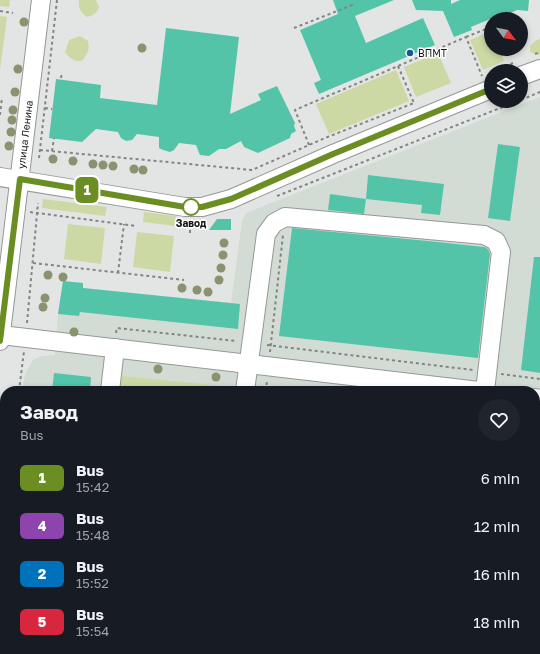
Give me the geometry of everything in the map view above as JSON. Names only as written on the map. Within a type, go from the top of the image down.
[{"type":"street","name":"улица Ленина","points":[[0,338],[41,0]]},
{"type":"street","points":[[0,177],[20,179],[185,207],[202,207],[217,204],[248,193],[333,154],[484,80]]},
{"type":"street","points":[[246,386],[248,364],[266,234],[274,223],[286,217],[484,235],[496,241],[501,252],[485,386]]},
{"type":"street","points":[[0,338],[26,338],[437,386]]},
{"type":"street","points":[[110,386],[114,348]]},
{"type":"path","points":[[39,158],[57,0]]},
{"type":"path","points":[[294,28],[355,4]]},
{"type":"path","points":[[0,11],[13,13]]},
{"type":"path","points":[[310,145],[295,110],[484,30]]},
{"type":"path","points":[[466,37],[484,73]]},
{"type":"path","points":[[40,150],[252,170],[414,103],[398,66]]},
{"type":"path","points":[[62,72],[62,78]]},
{"type":"path","points":[[476,78],[484,79]]},
{"type":"path","points":[[528,97],[540,92]]},
{"type":"path","points":[[0,115],[2,97]]},
{"type":"path","points":[[45,108],[52,109]]},
{"type":"path","points":[[274,198],[500,108]]},
{"type":"path","points":[[52,151],[54,138]]},
{"type":"path","points":[[20,386],[26,338],[38,203]]},
{"type":"path","points":[[16,210],[136,226]]},
{"type":"path","points":[[267,386],[286,217]]},
{"type":"path","points":[[190,226],[210,220]]},
{"type":"path","points":[[190,223],[190,233]]},
{"type":"path","points":[[118,272],[124,224]]},
{"type":"path","points":[[33,263],[184,280]]},
{"type":"path","points":[[114,348],[117,328],[271,345],[540,379]]},
{"type":"shaded area","points":[[540,97],[540,386],[23,386],[25,374],[33,360],[41,356],[55,355],[58,314],[63,281],[83,283],[83,288],[231,303],[242,221],[246,213],[512,108],[528,108],[528,102]]},
{"type":"green space","points":[[0,0],[10,0],[9,7],[0,6]]},
{"type":"green space","points":[[79,0],[96,0],[99,7],[95,14],[87,17],[83,14],[80,10]]},
{"type":"green space","points":[[0,16],[7,17],[0,70]]},
{"type":"green space","points":[[484,34],[484,56],[502,56],[504,61],[497,64],[484,64],[483,70],[470,40]]},
{"type":"green space","points":[[80,36],[88,41],[89,49],[83,60],[77,61],[65,52],[69,40]]},
{"type":"green space","points":[[540,39],[540,54],[538,55],[530,52],[530,46],[535,41]]},
{"type":"green space","points":[[438,53],[451,83],[416,97],[404,67]]},
{"type":"green space","points":[[396,70],[409,101],[329,134],[316,104]]},
{"type":"green space","points":[[43,199],[107,207],[105,216],[42,208]]},
{"type":"green space","points":[[144,212],[176,216],[175,226],[143,222]]},
{"type":"green space","points":[[68,224],[105,228],[101,264],[64,259]]},
{"type":"green space","points":[[137,232],[174,236],[170,272],[133,267]]},
{"type":"green space","points":[[122,376],[222,386],[121,386]]},
{"type":"building","points":[[333,0],[394,0],[355,16],[366,43],[423,18],[435,45],[319,94],[314,83],[321,80],[300,30],[338,14]]},
{"type":"building","points":[[412,0],[451,0],[451,4],[460,0],[529,0],[528,11],[517,10],[513,12],[484,12],[484,22],[471,27],[472,30],[454,37],[443,11],[416,10]]},
{"type":"building","points":[[166,28],[239,37],[230,114],[261,100],[258,94],[277,86],[295,123],[294,126],[296,131],[291,134],[290,138],[258,153],[244,147],[241,141],[226,149],[219,149],[209,156],[200,155],[196,145],[179,143],[174,150],[170,152],[159,148],[159,137],[137,134],[132,140],[126,141],[121,138],[118,132],[96,129],[82,142],[49,138],[56,79],[101,85],[100,98],[157,105]]},
{"type":"building","points":[[498,144],[520,147],[510,221],[488,218]]},
{"type":"building","points":[[368,175],[444,184],[440,215],[421,213],[422,205],[366,199]]},
{"type":"building","points":[[330,194],[366,199],[364,214],[328,210]]},
{"type":"building","points":[[217,219],[231,219],[231,230],[209,230]]},
{"type":"building","points":[[292,228],[484,247],[488,249],[490,254],[478,358],[279,336]]},
{"type":"building","points":[[534,257],[540,257],[540,373],[521,370]]},
{"type":"building","points":[[63,281],[83,283],[83,288],[240,304],[238,329],[80,312],[79,316],[58,314]]},
{"type":"building","points":[[54,373],[91,377],[90,386],[53,386]]},
{"type":"bus line","name":"1","points":[[0,341],[20,179],[185,207],[202,207],[217,204],[248,193],[333,154],[484,92]]},
{"type":"place","name":"ВПМТ","points":[[410,53]]},
{"type":"place","name":"Завод","points":[[191,207]]}]
